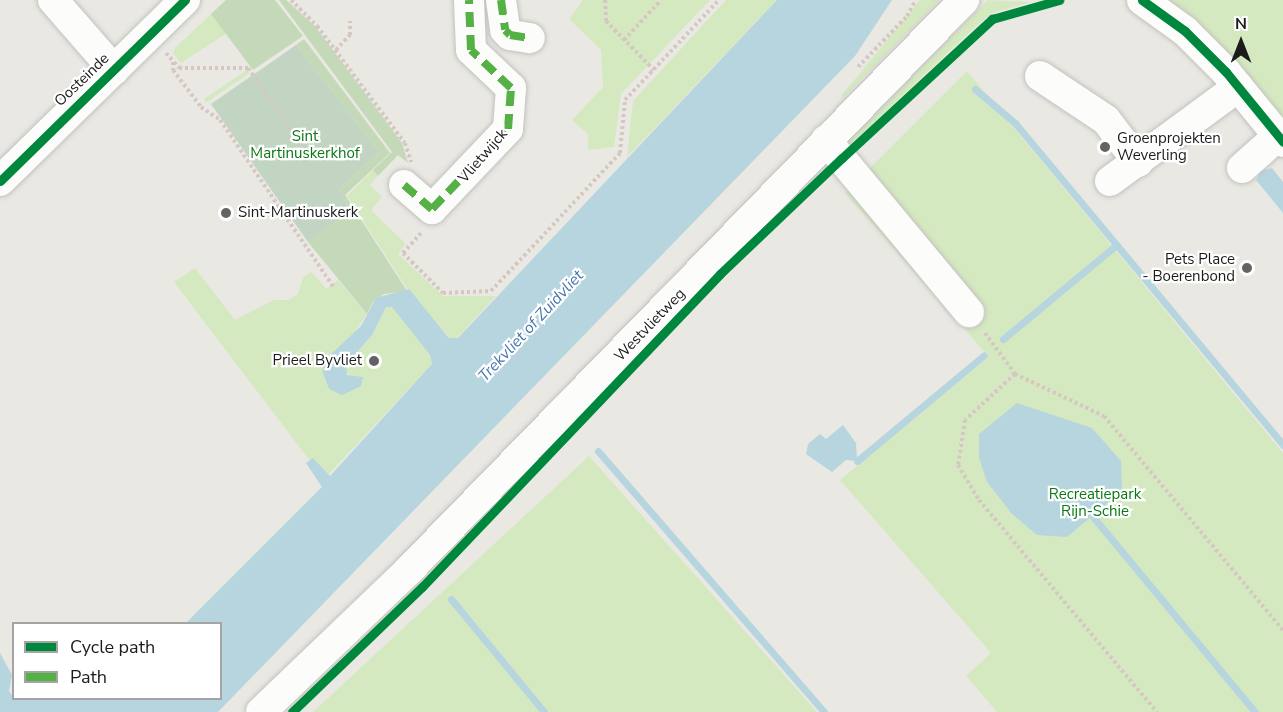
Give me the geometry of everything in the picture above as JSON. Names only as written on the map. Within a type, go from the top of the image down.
[{"type":"street","points":[[53,0],[114,70]]},
{"type":"street","name":"Oosteinde","points":[[0,181],[185,0]]},
{"type":"street","name":"Vlietwijck","points":[[432,209],[508,129],[511,113],[511,88],[471,50],[469,0]]},
{"type":"street","points":[[501,0],[505,30],[510,35],[530,38]]},
{"type":"street","name":"Westvlietweg","points":[[261,712],[408,570],[964,0]]},
{"type":"street","points":[[1142,0],[1185,31],[1239,87],[1280,139],[1242,168]]},
{"type":"street","points":[[1040,75],[1106,120],[1138,162]]},
{"type":"street","points":[[1110,181],[1239,87]]},
{"type":"street","points":[[826,140],[969,312]]},
{"type":"street","points":[[404,185],[432,209]]},
{"type":"path","points":[[291,0],[336,51],[405,143],[411,163],[404,185]]},
{"type":"path","points":[[605,0],[606,21],[654,70]]},
{"type":"path","points":[[624,40],[660,0]]},
{"type":"path","points":[[432,209],[432,219],[403,253],[443,293],[491,291],[620,153],[625,100],[719,0]]},
{"type":"path","points":[[336,51],[350,35],[350,21]]},
{"type":"path","points":[[150,34],[179,68],[248,68],[307,153]]},
{"type":"path","points":[[173,62],[173,70],[201,107],[220,120],[334,288]]},
{"type":"path","points":[[969,312],[1015,374],[1104,416],[1283,630]]},
{"type":"path","points":[[1015,374],[965,420],[958,465],[979,500],[1156,712]]},
{"type":"green space","points":[[226,0],[275,0],[303,36],[253,70],[211,14]]},
{"type":"green space","points":[[279,0],[286,0],[315,26],[402,143],[408,163],[398,155],[378,176],[373,170],[392,152]]},
{"type":"green space","points":[[583,0],[710,0],[621,94],[614,147],[588,150],[588,134],[572,120],[603,87],[601,50],[569,19]]},
{"type":"green space","points":[[726,0],[777,0],[627,157],[633,101]]},
{"type":"green space","points":[[920,0],[939,0],[843,98],[841,96]]},
{"type":"green space","points":[[988,0],[1031,2],[992,13],[851,144],[848,141]]},
{"type":"green space","points":[[1169,0],[1283,0],[1283,127],[1180,16]]},
{"type":"green space","points":[[211,14],[227,33],[181,63],[173,53],[175,48]]},
{"type":"green space","points":[[304,39],[390,153],[345,195],[407,291],[384,294],[373,302],[367,314],[308,242],[350,212],[339,189],[379,152],[296,45]]},
{"type":"green space","name":"Sint Martinuskerkhof","points":[[296,45],[379,152],[339,189],[350,212],[308,242],[211,104]]},
{"type":"green space","points":[[247,70],[249,73],[206,102],[204,99]]},
{"type":"green space","name":"Recreatiepark Rijn-Schie","points":[[967,71],[1283,453],[1283,712],[997,712],[966,676],[991,653],[840,480],[989,357],[845,193]]},
{"type":"green space","points":[[373,170],[378,176],[370,185],[382,197],[371,210],[406,244],[398,254],[443,296],[496,296],[457,338],[450,338],[406,287],[347,196]]},
{"type":"green space","points":[[195,268],[235,320],[274,300],[288,300],[298,294],[303,277],[312,272],[326,289],[338,280],[367,314],[350,339],[334,351],[322,370],[353,377],[344,371],[346,365],[372,335],[386,307],[393,307],[430,355],[432,364],[327,476],[307,457],[174,282]]},
{"type":"green space","points":[[589,456],[817,712],[313,712]]},
{"type":"water","name":"Trekvliet of Zuidvliet","points":[[777,0],[892,0],[855,56],[218,712],[0,712],[0,653],[12,675],[9,691],[12,700],[222,700],[222,622],[187,622],[322,487],[306,463],[313,458],[330,476],[432,364],[430,355],[392,307],[386,307],[372,335],[346,365],[347,375],[363,377],[361,386],[342,395],[329,389],[322,370],[329,356],[361,326],[376,298],[409,289],[449,338],[458,338]]},
{"type":"water","points":[[1272,168],[1283,182],[1283,213],[1256,180],[1261,171]]},
{"type":"water","points":[[1017,403],[1092,428],[1121,461],[1122,491],[1067,537],[1037,535],[1012,514],[987,482],[979,458],[979,434]]},
{"type":"water","points":[[843,425],[856,443],[857,461],[846,460],[832,472],[806,454],[808,444],[820,434],[826,439]]},
{"type":"waterway","points":[[975,89],[1015,123],[1283,445]]},
{"type":"waterway","points":[[1003,339],[1115,246]]},
{"type":"waterway","points":[[857,461],[984,355]]},
{"type":"waterway","points":[[598,451],[824,712]]},
{"type":"waterway","points":[[1094,518],[1255,712]]},
{"type":"waterway","points":[[451,599],[544,712]]},
{"type":"marked path","points":[[404,185],[432,209],[508,129],[511,88],[471,50],[469,0]]},
{"type":"marked path","points":[[501,0],[505,30],[510,35],[530,38]]},
{"type":"cycle path","points":[[0,181],[185,0]]},
{"type":"cycle path","points":[[292,712],[422,587],[720,274],[842,158],[992,19],[1059,0]]},
{"type":"cycle path","points":[[1142,0],[1185,31],[1226,72],[1283,142]]},
{"type":"place","name":"Groenprojekten Weverling","points":[[1105,147]]},
{"type":"place","name":"Sint-Martinuskerk","points":[[226,213]]},
{"type":"place","name":"Pets Place - Boerenbond","points":[[1247,268]]},
{"type":"place","name":"Prieel Byvliet","points":[[374,361]]}]
